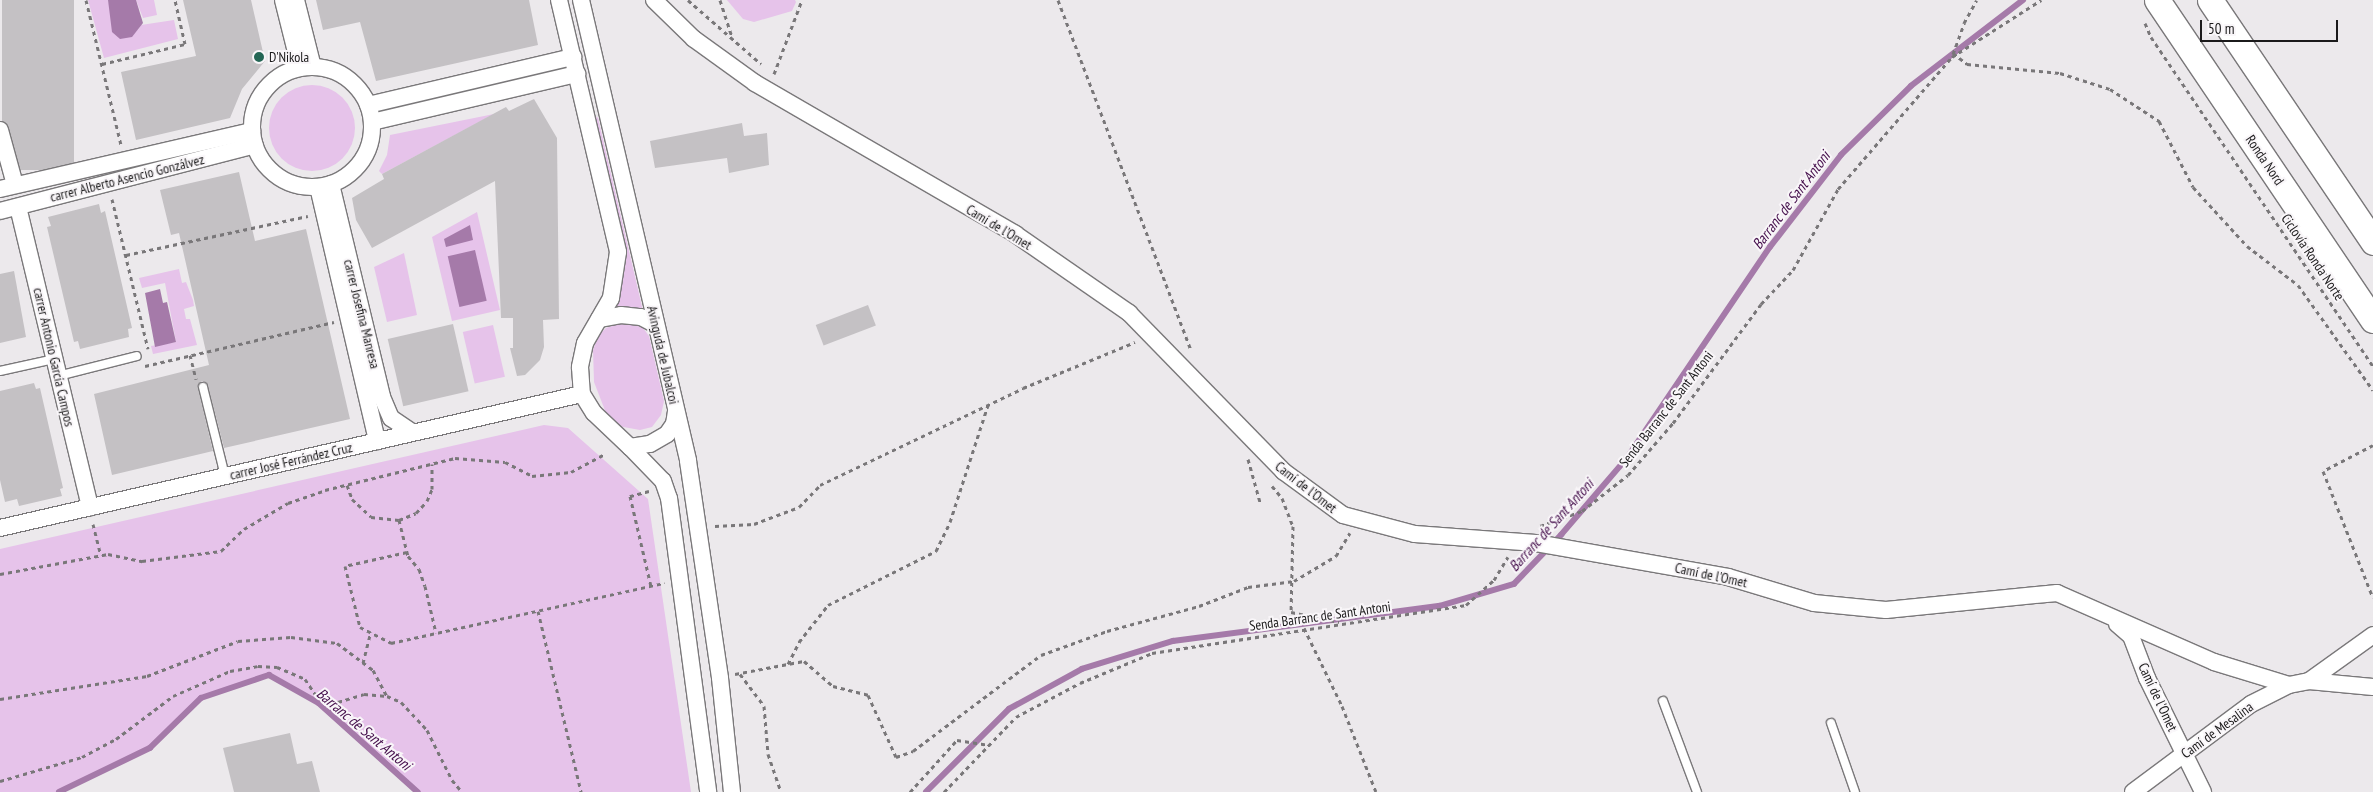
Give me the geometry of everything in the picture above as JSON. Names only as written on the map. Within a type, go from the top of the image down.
[{"type":"main road","points":[[2210,0],[2373,242]]},
{"type":"main road","name":"Ronda Nord","points":[[2152,6],[2373,320]]},
{"type":"street","points":[[283,0],[306,67]]},
{"type":"street","points":[[296,0],[306,67]]},
{"type":"street","points":[[559,0],[618,252],[611,298],[585,343],[580,367],[582,394],[594,413],[663,481],[669,498],[708,792]]},
{"type":"street","name":"Avinguda de Jubalcoi","points":[[581,0],[676,411],[674,424],[659,441],[630,447]]},
{"type":"street","points":[[586,20],[592,0]]},
{"type":"street","name":"Camí de l'Omet","points":[[654,0],[694,39],[768,91],[1015,234],[1129,313],[1283,471],[1343,515],[1415,534],[1536,543],[1728,577],[1814,603],[1886,610],[2057,593],[2214,662],[2289,685]]},
{"type":"street","points":[[368,105],[573,57]]},
{"type":"street","points":[[306,67],[337,72],[350,80],[368,105],[372,122],[369,148],[353,171],[324,186],[290,183],[278,177],[260,158],[253,138],[254,112],[268,85],[283,74],[306,67]]},
{"type":"street","points":[[372,122],[577,74]]},
{"type":"street","points":[[0,130],[7,187]]},
{"type":"street","name":"carrer Alberto Asencio Gonzálvez","points":[[7,187],[124,159],[253,138]]},
{"type":"street","name":"carrer Alberto Asencio Gonzálvez","points":[[0,211],[253,138]]},
{"type":"street","name":"carrer Josefina Manresa","points":[[324,186],[377,441]]},
{"type":"street","name":"carrer Josefina Manresa","points":[[324,186],[382,397],[391,418],[412,432]]},
{"type":"street","name":"carrer Antonio García Campos","points":[[18,206],[90,512]]},
{"type":"street","points":[[599,319],[621,315],[640,317],[656,326]]},
{"type":"street","name":"carrer José Ferrández Cruz","points":[[0,528],[90,512],[224,476],[582,394]]},
{"type":"street","points":[[350,447],[360,432],[367,400]]},
{"type":"street","points":[[676,411],[699,528],[732,792]]},
{"type":"street","name":"Camí de l'Omet","points":[[2101,612],[2132,636],[2148,678],[2203,792]]},
{"type":"street","points":[[2309,681],[2373,634]]},
{"type":"street","points":[[2309,681],[2373,687]]},
{"type":"street","name":"Camí de Mesalina","points":[[2133,792],[2251,704],[2289,685],[2309,681]]},
{"type":"lane","points":[[58,376],[137,356]]},
{"type":"lane","points":[[0,371],[54,359]]},
{"type":"lane","points":[[203,387],[224,476]]},
{"type":"lane","points":[[1663,701],[1697,792]]},
{"type":"lane","points":[[1831,723],[1855,792]]},
{"type":"path","name":"carrer Alberto Asencio Gonzálvez","points":[[86,0],[124,159]]},
{"type":"path","points":[[102,64],[185,44],[175,0]]},
{"type":"path","points":[[688,0],[762,65],[768,91]]},
{"type":"path","points":[[720,0],[732,39]]},
{"type":"path","points":[[768,91],[802,0]]},
{"type":"path","points":[[1058,0],[1194,359]]},
{"type":"path","points":[[1976,0],[1964,22],[1954,55],[1967,64],[2060,73],[2110,89],[2159,121],[2193,187],[2246,246],[2298,285],[2373,390]]},
{"type":"path","name":"Senda Barranc de Sant Antoni","points":[[944,792],[1016,717],[1080,682],[1152,653],[1342,622],[1466,605],[1494,580],[1517,542],[1537,527],[1582,511],[1628,475],[1673,422],[1760,304],[1792,270],[1838,189],[1954,55],[2041,0]]},
{"type":"path","name":"Ciclovía Ronda Norte","points":[[2152,6],[2151,38],[2373,366]]},
{"type":"path","points":[[111,193],[151,364]]},
{"type":"path","points":[[126,255],[309,216]]},
{"type":"path","points":[[142,366],[334,322]]},
{"type":"path","points":[[699,528],[754,524],[799,507],[820,485],[988,405],[1150,335]]},
{"type":"path","points":[[788,664],[804,636],[828,605],[936,551],[950,522],[988,405]]},
{"type":"path","points":[[1243,432],[1260,502]]},
{"type":"path","points":[[2373,445],[2323,471],[2373,598]]},
{"type":"path","points":[[0,574],[101,555],[142,561],[221,551],[244,529],[288,503],[347,485],[455,458],[505,462],[532,476],[571,472],[605,454]]},
{"type":"path","points":[[347,485],[352,499],[371,516],[400,520],[416,513],[427,501],[432,489],[432,464]]},
{"type":"path","points":[[1269,483],[1282,498],[1293,526],[1294,581],[1291,612],[1342,622]]},
{"type":"path","points":[[650,491],[630,496],[651,586]]},
{"type":"path","points":[[90,512],[101,555]]},
{"type":"path","points":[[733,674],[804,661],[833,686],[868,695],[896,757],[913,751],[1041,655],[1107,631],[1199,606],[1248,587],[1294,581],[1336,556],[1358,519]]},
{"type":"path","points":[[400,520],[407,552],[425,586],[436,633]]},
{"type":"path","points":[[407,552],[345,566],[360,627],[391,643],[667,582]]},
{"type":"path","points":[[538,611],[581,792]]},
{"type":"path","points":[[1304,628],[1342,706],[1376,792]]},
{"type":"path","points":[[363,663],[371,632]]},
{"type":"path","points":[[0,699],[147,676],[238,641],[291,638],[337,643],[373,670],[387,696]]},
{"type":"path","points":[[0,781],[82,757],[116,740],[173,696],[230,671],[258,666],[278,668],[305,679],[315,694],[326,701],[338,702],[364,694],[387,696],[401,702],[418,717],[441,754],[452,780],[462,792]]},
{"type":"path","points":[[739,673],[764,706],[768,754],[781,792]]},
{"type":"path","points":[[910,792],[957,740],[989,745]]},
{"type":"shaded area","points":[[88,0],[108,0],[112,13],[138,30],[141,25],[174,20],[178,39],[104,58]]},
{"type":"shaded area","points":[[108,0],[136,0],[143,23],[132,37],[120,39],[112,32]]},
{"type":"shaded area","points":[[136,0],[154,0],[157,15],[143,18]]},
{"type":"shaded area","points":[[727,0],[795,0],[796,2],[792,11],[754,22],[743,19]]},
{"type":"shaded area","points":[[312,85],[329,88],[343,97],[352,111],[355,128],[352,145],[343,159],[329,168],[312,171],[295,168],[281,159],[272,145],[269,128],[272,111],[281,97],[295,88]]},
{"type":"shaded area","points":[[494,114],[382,174],[379,171],[387,155],[390,135]]},
{"type":"shaded area","points":[[595,116],[598,118],[643,311],[614,309],[625,268]]},
{"type":"shaded area","points":[[477,212],[500,310],[452,321],[432,237]]},
{"type":"shaded area","points":[[470,225],[473,240],[446,247],[444,239]]},
{"type":"shaded area","points":[[475,250],[487,301],[459,307],[448,256]]},
{"type":"shaded area","points":[[404,253],[417,315],[387,322],[374,267]]},
{"type":"shaded area","points":[[179,269],[182,283],[186,282],[193,300],[194,306],[184,309],[186,319],[190,319],[197,345],[153,354],[151,346],[176,342],[165,283],[142,288],[139,278]]},
{"type":"shaded area","points":[[160,289],[163,303],[167,302],[176,342],[155,347],[145,293]]},
{"type":"shaded area","points":[[621,323],[633,324],[643,328],[649,336],[664,401],[661,415],[652,427],[640,430],[618,426],[606,413],[594,382],[593,350],[598,336],[606,328]]},
{"type":"shaded area","points":[[493,325],[505,377],[475,384],[463,332]]},
{"type":"shaded area","points":[[544,425],[568,428],[648,499],[691,792],[418,792],[319,703],[269,675],[201,698],[150,748],[59,792],[0,792],[0,549]]},
{"type":"building","points":[[2,0],[74,0],[74,170],[2,170]]},
{"type":"building","points":[[183,0],[251,0],[265,61],[242,89],[230,118],[136,140],[121,72],[196,56]]},
{"type":"building","points":[[316,0],[529,0],[538,45],[376,81],[360,22],[323,30]]},
{"type":"building","points":[[534,99],[557,138],[559,319],[543,320],[544,347],[540,360],[525,375],[517,376],[510,348],[513,348],[513,318],[501,318],[495,181],[372,248],[356,220],[352,198],[384,179],[382,174],[506,107],[509,111]]},
{"type":"building","points":[[742,123],[744,136],[767,133],[769,165],[729,173],[727,158],[655,168],[650,141]]},
{"type":"building","points":[[239,172],[255,241],[306,229],[350,419],[224,448],[208,386],[202,381],[198,388],[213,451],[112,475],[94,394],[209,365],[179,233],[171,235],[160,190]]},
{"type":"building","points":[[99,204],[101,213],[105,211],[132,328],[128,329],[129,337],[80,349],[78,341],[74,342],[47,227],[51,226],[48,217]]},
{"type":"building","points":[[14,271],[26,337],[0,343],[0,274]]},
{"type":"building","points":[[868,305],[876,326],[824,346],[816,325]]},
{"type":"building","points":[[453,324],[469,391],[403,406],[388,339]]},
{"type":"building","points":[[34,383],[36,389],[40,388],[63,488],[60,489],[62,496],[19,506],[17,499],[5,502],[0,480],[0,391]]},
{"type":"building","points":[[290,733],[297,764],[312,761],[320,792],[234,792],[223,748]]},
{"type":"waterway","name":"Barranc de Sant Antoni","points":[[926,792],[1009,709],[1082,669],[1173,641],[1440,606],[1514,584],[1561,535],[1627,458],[1770,247],[1841,155],[1911,86],[2023,0]]},
{"type":"waterway","name":"Barranc de Sant Antoni","points":[[59,792],[150,748],[201,698],[269,675],[319,703],[418,792]]},
{"type":"place","name":"D'Nikola","points":[[259,57]]}]
